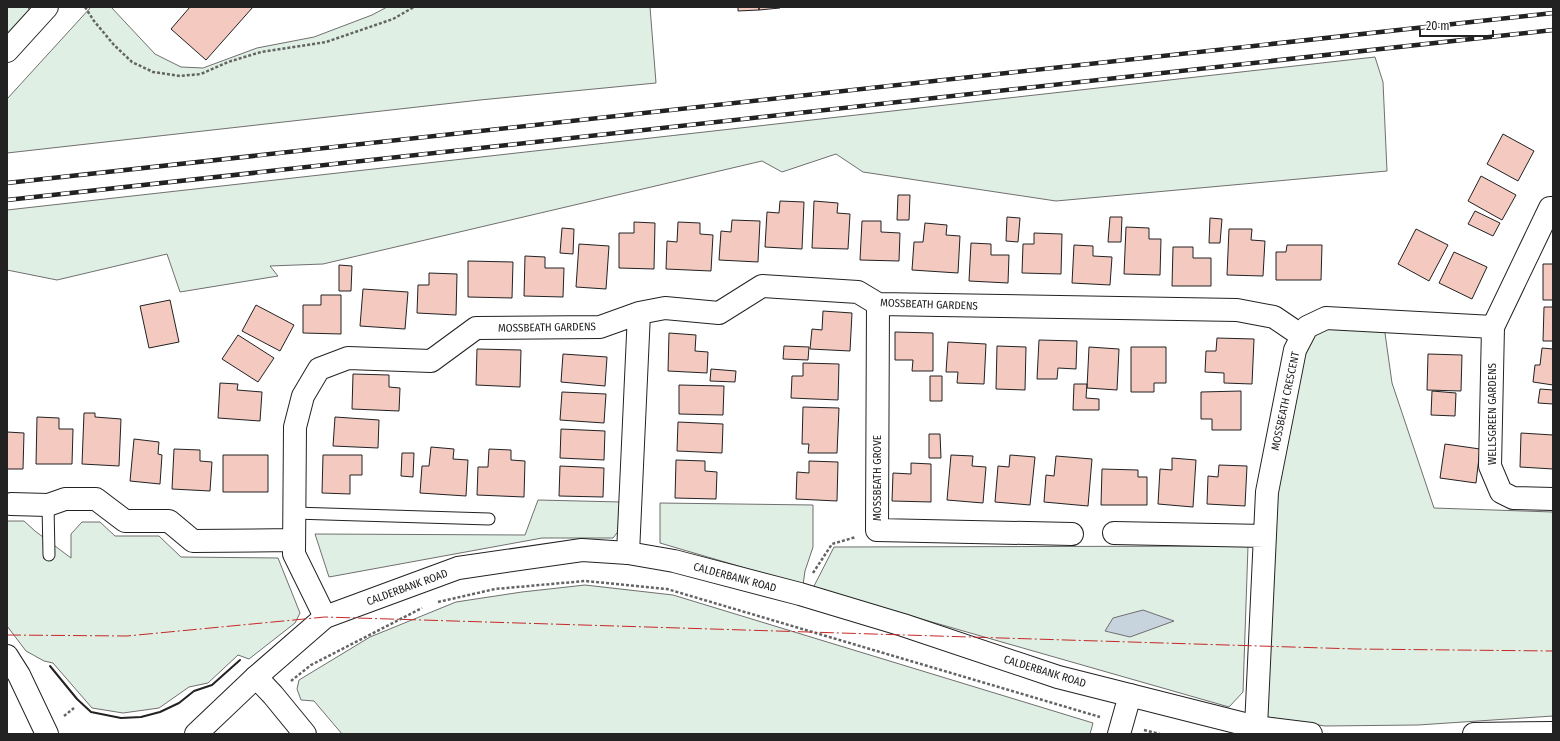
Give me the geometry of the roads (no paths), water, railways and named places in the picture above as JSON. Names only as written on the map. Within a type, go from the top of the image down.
[{"type":"street","points":[[7,50],[47,7]]},
{"type":"street","points":[[1493,327],[1550,208],[1553,208]]},
{"type":"street","name":"MOSSBEATH GARDENS","points":[[325,618],[294,554],[295,427],[303,396],[319,369],[348,358],[431,361],[476,328],[600,327],[639,313],[665,308],[719,313],[762,286],[858,292],[878,304],[1237,310],[1274,317],[1302,336]]},
{"type":"street","name":"MOSSBEATH GROVE","points":[[878,304],[877,530],[1072,534]]},
{"type":"street","points":[[628,553],[639,313]]},
{"type":"street","name":"MOSSBEATH CRESCENT","points":[[1256,727],[1267,492],[1295,350],[1307,327],[1326,318],[1493,327]]},
{"type":"street","name":"WELLSGREEN GARDENS","points":[[1493,327],[1490,466],[1501,492],[1513,498],[1553,499]]},
{"type":"street","points":[[11,504],[48,505],[65,499],[96,499],[125,521],[169,522],[193,541],[294,540]]},
{"type":"street","points":[[1114,533],[1265,536]]},
{"type":"street","name":"CALDERBANK ROAD","points":[[196,734],[256,677],[325,618],[458,568],[582,550],[628,553],[674,561],[800,594],[903,624],[1058,677],[1256,727],[1311,734]]},
{"type":"street","points":[[7,656],[19,675],[47,734]]},
{"type":"street","points":[[256,677],[305,734]]},
{"type":"street","points":[[1120,729],[1130,695]]},
{"type":"street","points":[[1474,734],[1553,733]]},
{"type":"lane","points":[[48,505],[48,555]]},
{"type":"lane","points":[[294,513],[489,519]]},
{"type":"railway","points":[[7,183],[1553,13]]},
{"type":"railway","points":[[7,200],[1553,30]]}]
